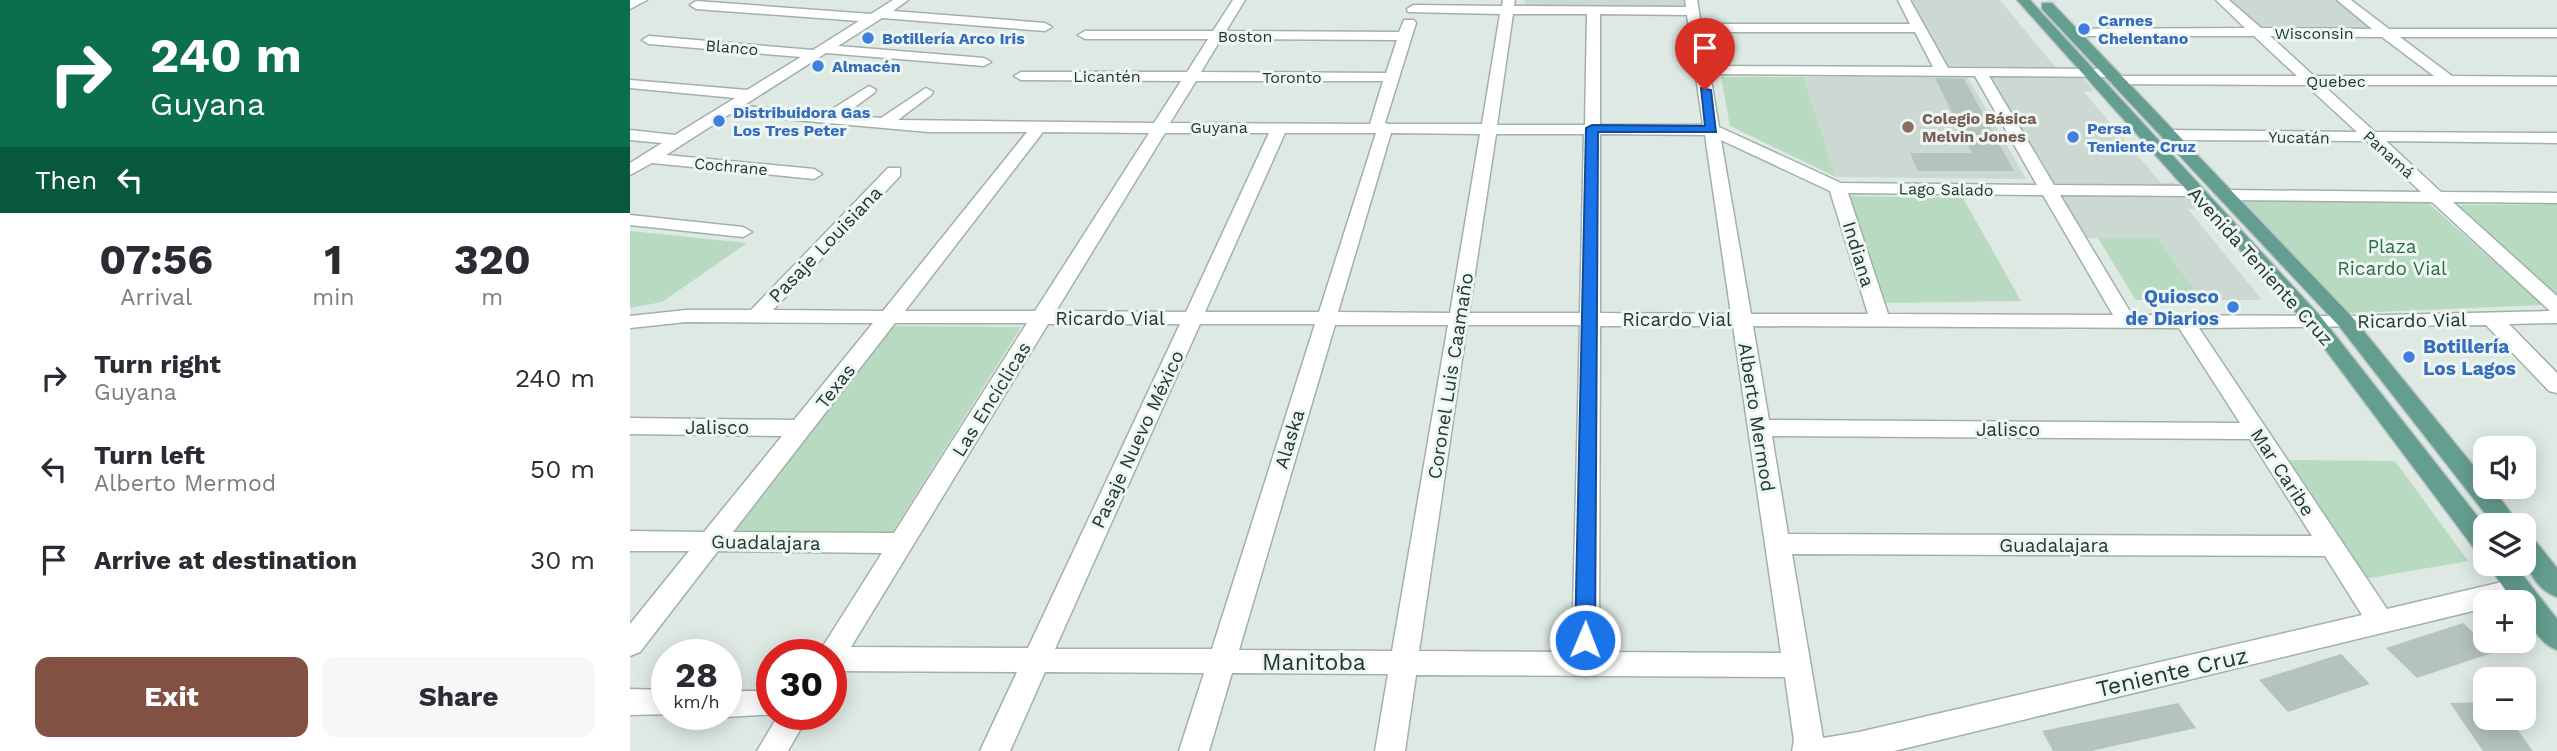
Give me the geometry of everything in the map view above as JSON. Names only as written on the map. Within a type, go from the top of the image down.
[{"type":"main road","name":"Avenida Teniente Cruz","points":[[2023,0],[2314,321],[2473,528]]},
{"type":"main road","name":"Avenida Teniente Cruz","points":[[2042,0],[2346,322],[2498,513]]},
{"type":"main road","points":[[2536,559],[2554,579]]},
{"type":"main road","points":[[2509,576],[2557,639]]},
{"type":"street","points":[[630,5],[641,0]]},
{"type":"street","points":[[630,170],[902,0]]},
{"type":"street","name":"Las Encíclicas","points":[[843,639],[1239,0]]},
{"type":"street","points":[[1904,0],[1942,72]]},
{"type":"street","name":"Panamá","points":[[2222,0],[2557,307]]},
{"type":"street","points":[[2343,0],[2449,81]]},
{"type":"street","points":[[1415,4],[1693,13],[1919,28]]},
{"type":"street","name":"Alaska","points":[[1194,751],[1326,318],[1381,128],[1392,77],[1415,4]]},
{"type":"street","points":[[696,5],[1045,27]]},
{"type":"street","name":"Coronel Luis Caamaño","points":[[1390,751],[1508,5]]},
{"type":"street","points":[[1585,664],[1594,10]]},
{"type":"street","name":"Alberto Mermod","points":[[1693,13],[1797,665],[1807,751]]},
{"type":"street","name":"Wisconsin","points":[[2071,32],[2557,33]]},
{"type":"street","name":"Boston","points":[[1085,35],[1405,36]]},
{"type":"street","name":"Blanco","points":[[649,40],[984,62]]},
{"type":"street","name":"Quebec","points":[[1702,71],[2088,73],[2112,76],[2309,80],[2549,81]]},
{"type":"street","points":[[1980,72],[2126,321]]},
{"type":"street","name":"Licantén","points":[[1021,76],[1192,77]]},
{"type":"street","name":"Toronto","points":[[1192,77],[1392,77]]},
{"type":"street","points":[[2549,81],[2557,92]]},
{"type":"street","points":[[630,84],[751,94]]},
{"type":"street","points":[[829,118],[869,90]]},
{"type":"street","points":[[884,123],[926,92]]},
{"type":"street","name":"Guyana","points":[[728,109],[928,127],[1712,130]]},
{"type":"street","name":"Texas","points":[[630,644],[1039,127]]},
{"type":"street","name":"Pasaje Nuevo México","points":[[995,751],[1280,127]]},
{"type":"street","name":"Lago Salado","points":[[1712,130],[1838,188],[2194,191]]},
{"type":"street","points":[[630,135],[678,139]]},
{"type":"street","name":"Yucatán","points":[[2168,135],[2557,138]]},
{"type":"street","name":"Cochrane","points":[[649,158],[814,174]]},
{"type":"street","name":"Pasaje Louisiana","points":[[756,316],[894,172]]},
{"type":"street","name":"Indiana","points":[[1838,188],[1880,320]]},
{"type":"street","points":[[2225,195],[2557,198]]},
{"type":"street","points":[[630,220],[743,232]]},
{"type":"street","name":"Ricardo Vial","points":[[630,322],[668,316],[2346,322],[2557,317]]},
{"type":"street","points":[[2491,318],[2557,386]]},
{"type":"street","name":"Mar Caribe","points":[[2185,321],[2382,623]]},
{"type":"street","name":"Jalisco","points":[[630,426],[803,428]]},
{"type":"street","name":"Jalisco","points":[[1759,428],[2256,430]]},
{"type":"street","name":"Guadalajara","points":[[630,541],[902,543]]},
{"type":"street","name":"Guadalajara","points":[[1777,544],[2331,545]]},
{"type":"street","name":"Teniente Cruz","points":[[1825,751],[1859,746],[2519,589]]},
{"type":"street","name":"Manitoba","points":[[847,658],[1797,665]]},
{"type":"street","points":[[630,702],[651,703]]},
{"type":"street","points":[[772,751],[785,730]]},
{"type":"shaded area","points":[[1524,0],[1684,0],[1685,4],[1680,7],[1526,6]]},
{"type":"shaded area","name":"Persa Teniente Cruz","points":[[1911,0],[2000,0],[2057,69],[2075,69],[2094,91],[2084,92],[2161,183],[2174,182],[2199,209],[2188,209],[2262,300],[2201,300],[2158,238],[2086,238],[1985,72],[1951,71]]},
{"type":"shaded area","points":[[2231,0],[2334,0],[2369,27],[2364,30],[2269,30],[2261,27]]},
{"type":"shaded area","name":"Colegio Básica Melvin Jones","points":[[1967,76],[2026,179],[1836,177],[1803,77]]},
{"type":"green space","points":[[1721,77],[1803,77],[1836,177],[1730,126]]},
{"type":"green space","points":[[1846,196],[1963,198],[2021,301],[1880,303]]},
{"type":"green space","name":"Plaza Ricardo Vial","points":[[2241,201],[2426,201],[2543,305],[2351,313],[2331,296]]},
{"type":"green space","points":[[2557,204],[2557,294],[2456,205]]},
{"type":"green space","points":[[630,231],[747,243],[662,302],[630,308]]},
{"type":"green space","points":[[2098,238],[2158,238],[2201,300],[2136,300]]},
{"type":"green space","points":[[889,326],[1021,327],[890,536],[729,532]]},
{"type":"green space","points":[[2286,460],[2395,461],[2468,561],[2364,579]]},
{"type":"building","points":[[1935,78],[1964,79],[2014,171],[1918,171],[1910,153],[1972,153]]},
{"type":"building","points":[[2463,623],[2473,632],[2473,653],[2492,653],[2417,678],[2386,648]]},
{"type":"building","points":[[2341,654],[2370,684],[2288,712],[2259,680]]},
{"type":"building","points":[[2473,702],[2473,730],[2518,730],[2533,751],[2483,751],[2450,703]]},
{"type":"building","points":[[2178,703],[2196,728],[2091,751],[2053,751],[2042,731]]},
{"type":"place","name":"Carnes Chelentano","points":[[2084,29]]},
{"type":"place","name":"Botillería Arco Iris","points":[[868,38]]},
{"type":"place","name":"Almacén","points":[[818,66]]},
{"type":"place","name":"Distribuidora Gas Los Tres Peter","points":[[719,121]]},
{"type":"place","name":"Colegio Básica Melvin Jones","points":[[1908,127]]},
{"type":"place","name":"Persa Teniente Cruz","points":[[2073,137]]},
{"type":"place","name":"Quiosco de Diarios","points":[[2233,307]]},
{"type":"place","name":"Botillería Los Lagos","points":[[2409,357]]},
{"type":"route","points":[[1585,640],[1592,128],[1712,130],[1705,90]]}]
